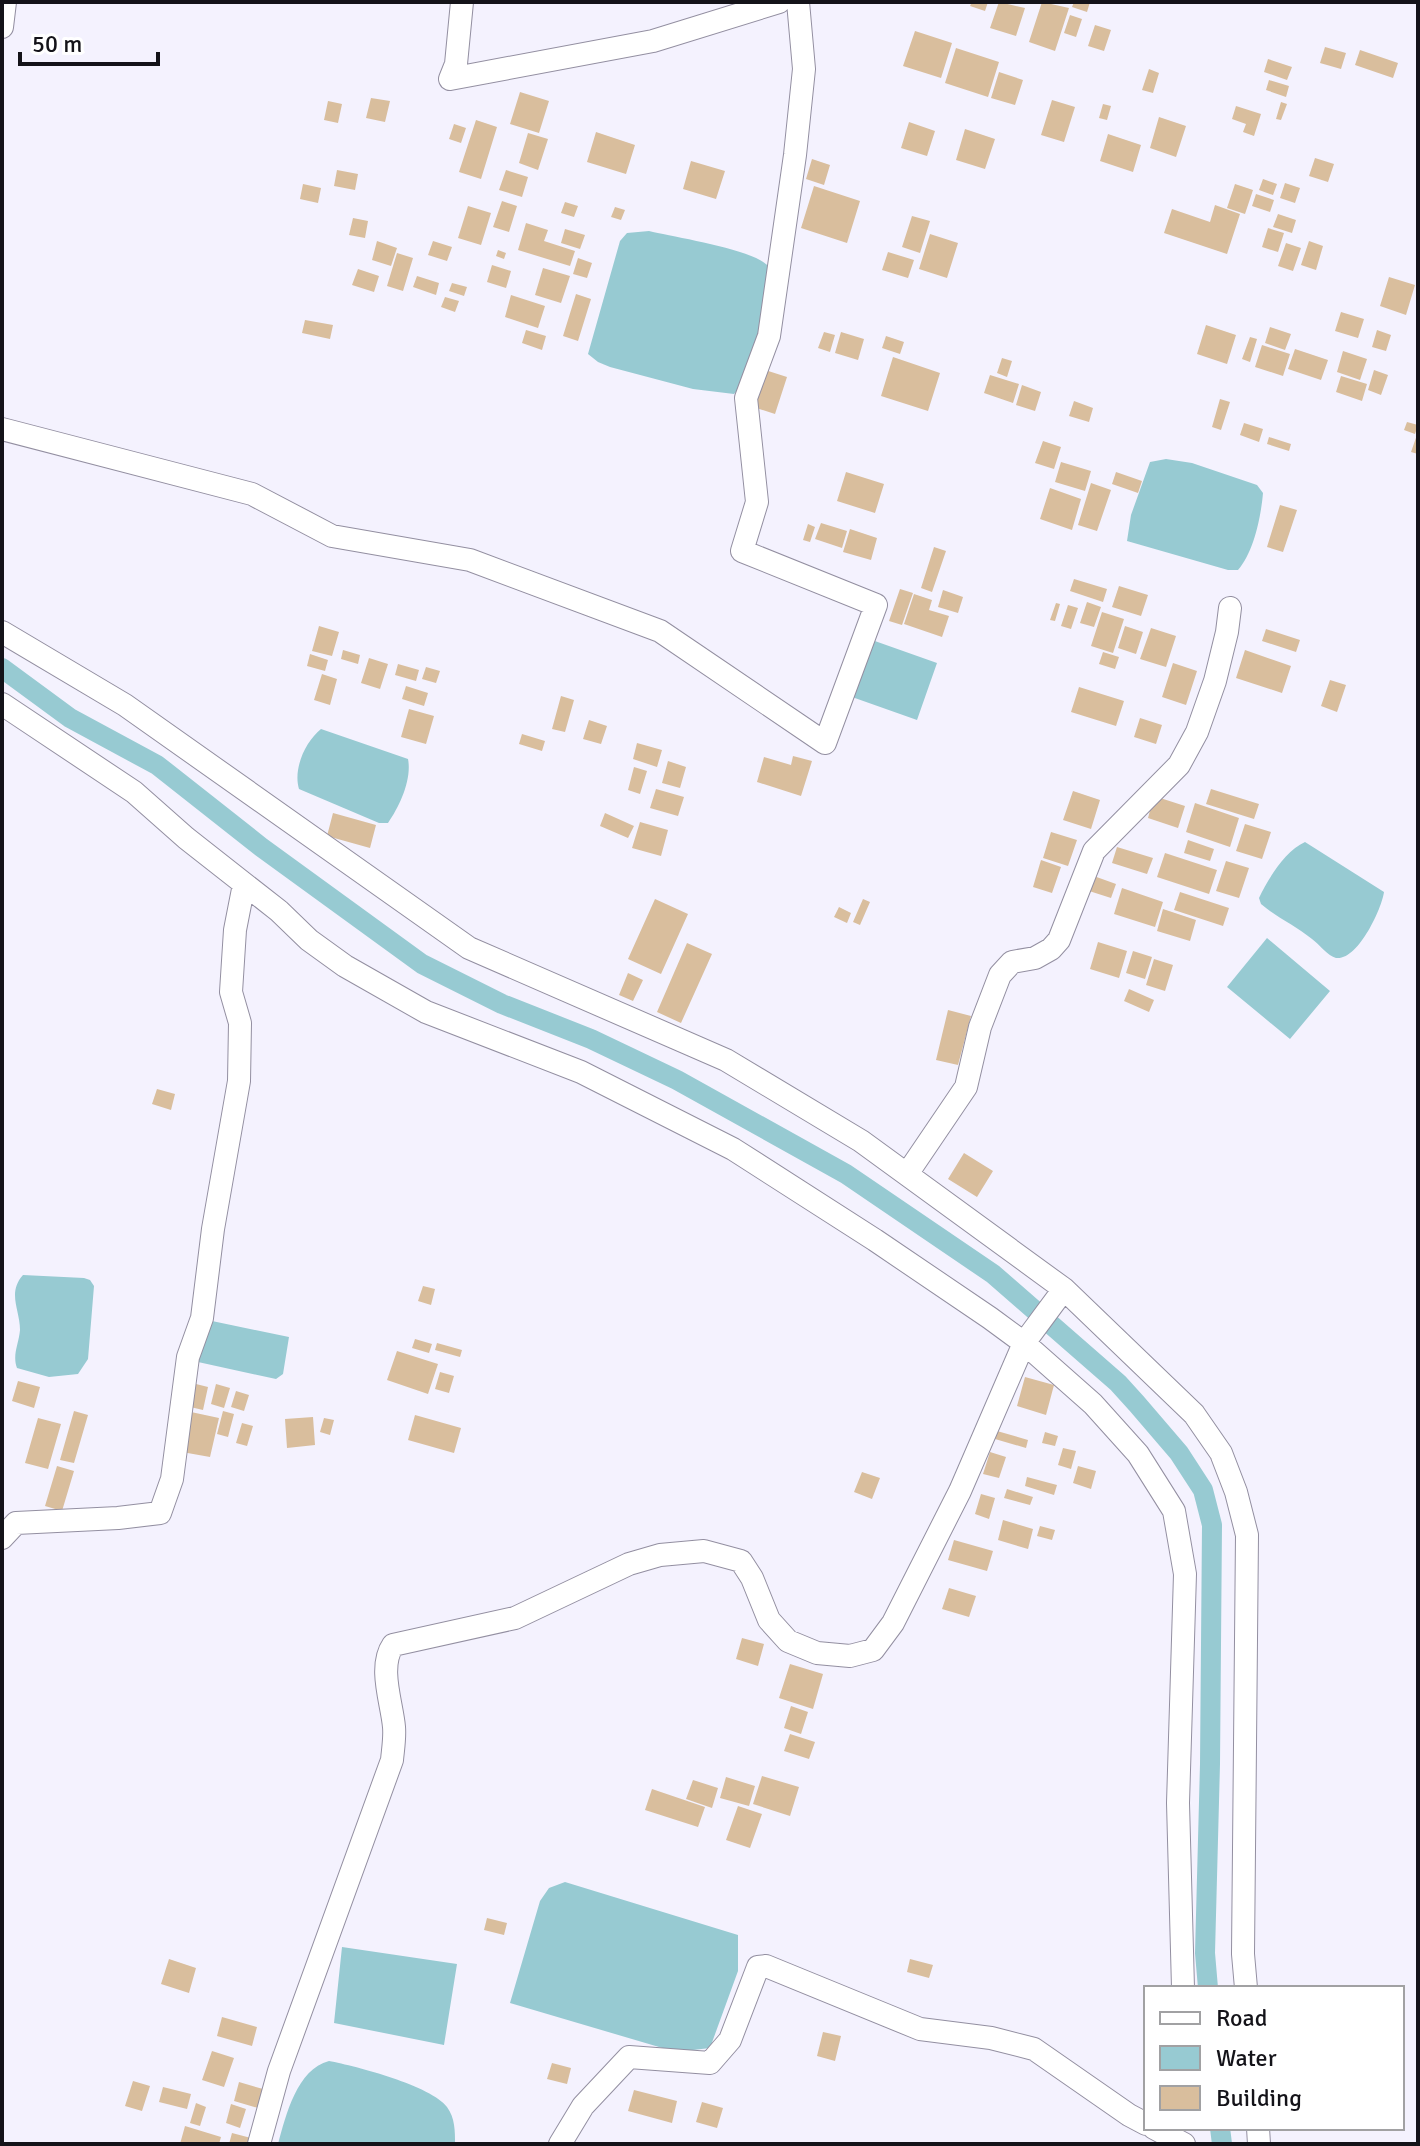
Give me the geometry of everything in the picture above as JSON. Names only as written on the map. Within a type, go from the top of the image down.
[{"type":"street","points":[[2,27],[5,2]]},
{"type":"street","points":[[462,2],[456,64],[450,79],[653,41],[779,2]]},
{"type":"street","points":[[2,429],[252,494],[332,536],[470,560],[660,631],[825,743],[876,605],[742,551],[757,502],[746,398],[769,336],[804,69],[798,2]]},
{"type":"street","points":[[907,1174],[966,1087],[980,1027],[1000,975],[1012,962],[1035,958],[1059,940],[1094,851],[1179,765],[1215,681],[1230,608]]},
{"type":"street","points":[[2,632],[125,705],[469,948],[726,1060],[861,1141],[1064,1289],[1194,1414],[1221,1453],[1236,1492],[1247,1535],[1243,1939],[1246,1986]]},
{"type":"street","points":[[2,704],[134,792],[309,940],[345,966],[426,1012],[581,1072],[733,1149],[875,1240],[1024,1343],[1093,1404],[1138,1454],[1174,1511],[1185,1574],[1178,1803],[1183,1986]]},
{"type":"street","points":[[2,1538],[16,1523],[160,1513],[167,1498],[188,1357],[202,1318],[213,1229],[239,1081],[240,1023],[231,992],[235,930],[244,884]]},
{"type":"street","points":[[259,2144],[279,2071],[392,1760],[395,1729],[388,1691],[387,1654],[393,1645],[515,1618],[629,1564],[660,1555],[704,1551],[741,1561],[752,1578],[769,1620],[788,1641],[817,1653],[850,1656],[873,1650],[893,1623],[960,1491],[1024,1343],[1064,1289]]},
{"type":"street","points":[[560,2144],[583,2106],[629,2057],[710,2063],[730,2040],[758,1967],[766,1966],[920,2029],[991,2038],[1034,2049],[1144,2123]]},
{"type":"street","points":[[1158,2130],[1184,2144]]},
{"type":"water","points":[[649,231],[749,255],[769,267],[757,351],[734,394],[693,389],[610,367],[588,354],[620,241],[627,233]]},
{"type":"water","points":[[1166,459],[1192,463],[1257,485],[1263,493],[1252,544],[1238,570],[1228,570],[1127,541],[1131,515],[1150,462]]},
{"type":"water","points":[[872,640],[937,663],[917,720],[852,697]]},
{"type":"water","points":[[321,729],[408,759],[404,792],[388,823],[379,823],[299,789],[298,773],[302,756]]},
{"type":"water","points":[[1305,842],[1384,892],[1368,932],[1344,957],[1330,955],[1306,934],[1261,904],[1259,898],[1278,866]]},
{"type":"water","points":[[1267,938],[1330,991],[1290,1039],[1227,987]]},
{"type":"water","points":[[23,1275],[84,1278],[94,1286],[88,1359],[78,1374],[49,1377],[17,1368],[15,1354],[20,1330],[15,1295]]},
{"type":"water","points":[[212,1321],[289,1337],[283,1374],[276,1379],[198,1362]]},
{"type":"water","points":[[565,1882],[738,1935],[738,1971],[710,2048],[676,2052],[510,2003],[540,1901],[549,1888]]},
{"type":"water","points":[[342,1947],[457,1964],[444,2045],[334,2023]]},
{"type":"water","points":[[329,2061],[392,2078],[439,2099],[452,2116],[455,2144],[278,2144],[289,2107],[301,2083],[309,2073]]},
{"type":"building","points":[[972,2],[988,2],[985,11],[970,6]]},
{"type":"building","points":[[999,2],[1025,8],[1016,36],[990,28]]},
{"type":"building","points":[[1042,2],[1069,8],[1055,51],[1029,42]]},
{"type":"building","points":[[1074,2],[1090,2],[1087,12],[1072,7]]},
{"type":"building","points":[[1070,15],[1082,19],[1076,37],[1064,33]]},
{"type":"building","points":[[1095,25],[1111,30],[1104,51],[1088,46]]},
{"type":"building","points":[[915,31],[952,43],[941,78],[903,66]]},
{"type":"building","points":[[1325,47],[1346,53],[1341,69],[1320,63]]},
{"type":"building","points":[[956,48],[999,62],[988,97],[945,83]]},
{"type":"building","points":[[1360,50],[1398,63],[1393,78],[1355,65]]},
{"type":"building","points":[[1268,59],[1292,67],[1287,80],[1264,72]]},
{"type":"building","points":[[1149,69],[1159,73],[1153,93],[1142,90]]},
{"type":"building","points":[[999,72],[1023,80],[1015,105],[991,98]]},
{"type":"building","points":[[1269,80],[1289,86],[1286,97],[1266,90]]},
{"type":"building","points":[[520,92],[549,101],[539,133],[510,124]]},
{"type":"building","points":[[371,98],[390,101],[385,122],[366,118]]},
{"type":"building","points":[[1052,100],[1075,107],[1064,142],[1041,135]]},
{"type":"building","points":[[328,101],[342,104],[338,123],[324,120]]},
{"type":"building","points":[[1281,102],[1287,104],[1281,120],[1276,119]]},
{"type":"building","points":[[1103,104],[1111,106],[1107,120],[1099,118]]},
{"type":"building","points":[[1236,106],[1261,114],[1254,136],[1243,132],[1246,124],[1232,119]]},
{"type":"building","points":[[1159,117],[1186,126],[1176,157],[1150,148]]},
{"type":"building","points":[[476,120],[497,127],[481,179],[459,172]]},
{"type":"building","points":[[909,122],[935,131],[927,156],[901,148]]},
{"type":"building","points":[[454,124],[466,128],[461,143],[449,139]]},
{"type":"building","points":[[965,129],[995,139],[985,169],[956,160]]},
{"type":"building","points":[[596,132],[635,145],[626,174],[587,162]]},
{"type":"building","points":[[528,133],[548,139],[538,170],[519,163]]},
{"type":"building","points":[[1108,134],[1141,145],[1133,172],[1100,161]]},
{"type":"building","points":[[1315,158],[1334,164],[1328,182],[1309,176]]},
{"type":"building","points":[[812,159],[830,165],[824,185],[806,179]]},
{"type":"building","points":[[691,161],[725,171],[716,199],[683,189]]},
{"type":"building","points":[[337,170],[358,174],[355,190],[334,186]]},
{"type":"building","points":[[506,170],[528,177],[522,197],[499,190]]},
{"type":"building","points":[[1263,179],[1277,184],[1273,195],[1259,190]]},
{"type":"building","points":[[1285,183],[1300,188],[1295,203],[1280,198]]},
{"type":"building","points":[[303,184],[321,188],[318,203],[300,199]]},
{"type":"building","points":[[1235,184],[1253,190],[1245,214],[1227,208]]},
{"type":"building","points":[[814,186],[860,201],[847,243],[801,228]]},
{"type":"building","points":[[1256,194],[1274,200],[1270,212],[1252,206]]},
{"type":"building","points":[[502,201],[517,206],[509,232],[493,227]]},
{"type":"building","points":[[565,202],[578,206],[574,217],[561,213]]},
{"type":"building","points":[[1215,205],[1240,214],[1227,254],[1164,233],[1172,209],[1210,222]]},
{"type":"building","points":[[468,206],[491,213],[481,245],[458,238]]},
{"type":"building","points":[[615,207],[625,210],[621,220],[611,217]]},
{"type":"building","points":[[1278,214],[1296,220],[1292,233],[1273,227]]},
{"type":"building","points":[[912,216],[930,221],[920,253],[902,247]]},
{"type":"building","points":[[353,218],[368,221],[365,238],[349,235]]},
{"type":"building","points":[[526,223],[548,230],[544,241],[575,251],[570,266],[518,250]]},
{"type":"building","points":[[1268,228],[1284,233],[1278,252],[1262,247]]},
{"type":"building","points":[[565,229],[585,235],[580,249],[561,243]]},
{"type":"building","points":[[930,234],[958,243],[947,278],[919,269]]},
{"type":"building","points":[[377,241],[397,248],[391,266],[372,260]]},
{"type":"building","points":[[433,241],[452,247],[447,261],[428,255]]},
{"type":"building","points":[[1309,241],[1323,246],[1316,270],[1301,265]]},
{"type":"building","points":[[1286,243],[1301,248],[1293,271],[1278,266]]},
{"type":"building","points":[[498,250],[506,253],[504,259],[496,256]]},
{"type":"building","points":[[888,252],[914,260],[908,278],[882,270]]},
{"type":"building","points":[[397,253],[413,258],[403,291],[387,286]]},
{"type":"building","points":[[578,258],[592,263],[587,278],[573,274]]},
{"type":"building","points":[[492,265],[511,271],[506,288],[487,282]]},
{"type":"building","points":[[543,268],[570,276],[561,303],[535,295]]},
{"type":"building","points":[[358,269],[379,276],[374,292],[352,285]]},
{"type":"building","points":[[417,276],[439,283],[436,295],[413,287]]},
{"type":"building","points":[[1389,277],[1415,285],[1406,315],[1380,306]]},
{"type":"building","points":[[452,283],[467,287],[464,296],[449,291]]},
{"type":"building","points":[[576,294],[591,299],[578,341],[563,336]]},
{"type":"building","points":[[511,295],[545,306],[538,328],[505,317]]},
{"type":"building","points":[[445,297],[459,301],[455,312],[441,307]]},
{"type":"building","points":[[1341,312],[1364,319],[1358,338],[1335,331]]},
{"type":"building","points":[[305,320],[333,325],[330,339],[302,333]]},
{"type":"building","points":[[1206,325],[1236,335],[1227,364],[1197,354]]},
{"type":"building","points":[[1270,327],[1291,334],[1285,350],[1265,343]]},
{"type":"building","points":[[526,330],[546,336],[542,350],[522,343]]},
{"type":"building","points":[[1377,330],[1391,335],[1386,351],[1372,347]]},
{"type":"building","points":[[824,332],[835,335],[830,352],[818,348]]},
{"type":"building","points":[[841,332],[864,339],[858,360],[835,353]]},
{"type":"building","points":[[886,336],[904,342],[900,354],[882,348]]},
{"type":"building","points":[[1250,337],[1257,339],[1250,362],[1242,359]]},
{"type":"building","points":[[1262,345],[1290,354],[1283,376],[1255,367]]},
{"type":"building","points":[[1295,349],[1328,360],[1321,380],[1288,369]]},
{"type":"building","points":[[1343,351],[1367,359],[1360,380],[1337,372]]},
{"type":"building","points":[[893,357],[940,373],[928,411],[881,396]]},
{"type":"building","points":[[1002,358],[1012,361],[1007,377],[997,373]]},
{"type":"building","points":[[762,369],[787,377],[775,414],[750,406]]},
{"type":"building","points":[[1374,370],[1388,375],[1381,395],[1368,390]]},
{"type":"building","points":[[990,375],[1019,384],[1013,403],[984,393]]},
{"type":"building","points":[[1341,376],[1367,384],[1362,401],[1336,392]]},
{"type":"building","points":[[1022,385],[1041,392],[1035,411],[1016,405]]},
{"type":"building","points":[[1220,399],[1230,402],[1221,430],[1212,427]]},
{"type":"building","points":[[1074,401],[1093,408],[1089,422],[1069,416]]},
{"type":"building","points":[[1407,422],[1418,425],[1415,434],[1404,430]]},
{"type":"building","points":[[1244,423],[1263,429],[1259,442],[1240,435]]},
{"type":"building","points":[[1418,432],[1418,454],[1411,452]]},
{"type":"building","points":[[1269,437],[1291,444],[1289,451],[1267,444]]},
{"type":"building","points":[[1043,441],[1061,447],[1054,469],[1035,463]]},
{"type":"building","points":[[1061,462],[1091,471],[1085,491],[1055,482]]},
{"type":"building","points":[[846,472],[884,484],[875,513],[837,501]]},
{"type":"building","points":[[1116,472],[1142,481],[1138,493],[1112,484]]},
{"type":"building","points":[[1091,483],[1111,490],[1097,531],[1078,525]]},
{"type":"building","points":[[1050,488],[1081,499],[1072,530],[1040,519]]},
{"type":"building","points":[[1280,505],[1297,510],[1283,552],[1267,547]]},
{"type":"building","points":[[821,523],[847,531],[842,548],[815,539]]},
{"type":"building","points":[[808,524],[815,527],[810,542],[803,540]]},
{"type":"building","points":[[850,529],[877,538],[871,560],[843,552]]},
{"type":"building","points":[[934,547],[946,551],[932,592],[921,588]]},
{"type":"building","points":[[1074,579],[1107,589],[1103,602],[1070,591]]},
{"type":"building","points":[[1119,586],[1148,595],[1141,616],[1112,607]]},
{"type":"building","points":[[900,589],[913,593],[902,625],[889,621]]},
{"type":"building","points":[[943,590],[963,597],[958,613],[938,607]]},
{"type":"building","points":[[914,594],[932,600],[929,610],[949,616],[942,637],[904,624]]},
{"type":"building","points":[[1087,602],[1101,607],[1094,627],[1080,623]]},
{"type":"building","points":[[1056,603],[1060,604],[1055,621],[1050,620]]},
{"type":"building","points":[[1068,605],[1078,608],[1071,629],[1061,626]]},
{"type":"building","points":[[1102,612],[1124,619],[1113,653],[1091,646]]},
{"type":"building","points":[[319,626],[339,632],[332,656],[312,651]]},
{"type":"building","points":[[1125,626],[1143,632],[1136,654],[1118,648]]},
{"type":"building","points":[[1151,628],[1176,636],[1166,667],[1140,659]]},
{"type":"building","points":[[1266,629],[1300,640],[1296,652],[1262,641]]},
{"type":"building","points":[[343,650],[360,655],[358,664],[341,659]]},
{"type":"building","points":[[1245,650],[1291,666],[1282,693],[1236,678]]},
{"type":"building","points":[[1103,652],[1119,657],[1115,669],[1099,664]]},
{"type":"building","points":[[310,654],[328,660],[325,671],[307,666]]},
{"type":"building","points":[[369,658],[388,664],[380,689],[361,683]]},
{"type":"building","points":[[1173,663],[1197,671],[1186,705],[1162,697]]},
{"type":"building","points":[[398,664],[419,670],[416,681],[395,675]]},
{"type":"building","points":[[426,667],[440,671],[436,683],[422,679]]},
{"type":"building","points":[[322,674],[337,679],[330,705],[314,700]]},
{"type":"building","points":[[1330,680],[1346,685],[1337,712],[1321,706]]},
{"type":"building","points":[[406,686],[428,693],[424,706],[402,699]]},
{"type":"building","points":[[1079,687],[1124,701],[1116,726],[1071,712]]},
{"type":"building","points":[[561,696],[574,700],[565,732],[552,729]]},
{"type":"building","points":[[409,709],[434,716],[426,744],[401,737]]},
{"type":"building","points":[[1140,718],[1162,725],[1156,744],[1134,737]]},
{"type":"building","points":[[589,720],[607,726],[601,744],[583,739]]},
{"type":"building","points":[[522,734],[545,741],[542,751],[519,744]]},
{"type":"building","points":[[637,743],[662,750],[657,767],[633,759]]},
{"type":"building","points":[[793,756],[812,761],[801,796],[757,782],[764,757],[791,765]]},
{"type":"building","points":[[668,761],[686,767],[680,788],[662,783]]},
{"type":"building","points":[[634,767],[647,771],[640,794],[628,790]]},
{"type":"building","points":[[656,789],[684,797],[678,816],[650,808]]},
{"type":"building","points":[[1211,789],[1259,804],[1254,819],[1206,804]]},
{"type":"building","points":[[1073,791],[1100,800],[1091,829],[1063,820]]},
{"type":"building","points":[[1154,796],[1185,806],[1178,828],[1148,818]]},
{"type":"building","points":[[1195,803],[1239,818],[1230,847],[1186,832]]},
{"type":"building","points":[[333,813],[376,825],[370,848],[327,836]]},
{"type":"building","points":[[605,813],[634,826],[628,838],[600,826]]},
{"type":"building","points":[[640,822],[668,830],[661,856],[632,848]]},
{"type":"building","points":[[1245,824],[1271,832],[1262,859],[1236,851]]},
{"type":"building","points":[[1051,832],[1077,840],[1068,866],[1043,858]]},
{"type":"building","points":[[1188,840],[1214,849],[1210,861],[1184,853]]},
{"type":"building","points":[[1117,847],[1153,858],[1147,874],[1112,863]]},
{"type":"building","points":[[1165,853],[1217,870],[1209,894],[1157,877]]},
{"type":"building","points":[[1041,860],[1061,867],[1052,893],[1033,887]]},
{"type":"building","points":[[1226,861],[1249,868],[1239,898],[1216,891]]},
{"type":"building","points":[[1091,875],[1116,884],[1111,898],[1086,890]]},
{"type":"building","points":[[1122,888],[1163,902],[1155,927],[1114,914]]},
{"type":"building","points":[[1180,892],[1229,908],[1223,926],[1174,910]]},
{"type":"building","points":[[655,899],[688,914],[661,974],[628,959]]},
{"type":"building","points":[[863,899],[870,902],[860,925],[853,922]]},
{"type":"building","points":[[839,907],[851,913],[847,923],[834,917]]},
{"type":"building","points":[[1163,909],[1196,920],[1190,941],[1157,931]]},
{"type":"building","points":[[1098,942],[1127,951],[1119,978],[1090,969]]},
{"type":"building","points":[[687,943],[712,954],[681,1023],[657,1012]]},
{"type":"building","points":[[1133,951],[1152,957],[1145,979],[1126,973]]},
{"type":"building","points":[[1154,959],[1173,965],[1165,991],[1146,985]]},
{"type":"building","points":[[628,973],[643,980],[633,1001],[619,995]]},
{"type":"building","points":[[1129,989],[1154,1000],[1149,1012],[1124,1001]]},
{"type":"building","points":[[948,1010],[971,1016],[958,1065],[936,1060]]},
{"type":"building","points":[[157,1089],[175,1094],[171,1110],[152,1104]]},
{"type":"building","points":[[964,1153],[993,1171],[977,1197],[948,1179]]},
{"type":"building","points":[[423,1286],[435,1289],[431,1305],[418,1301]]},
{"type":"building","points":[[415,1339],[432,1344],[429,1353],[412,1348]]},
{"type":"building","points":[[437,1343],[462,1350],[460,1357],[435,1350]]},
{"type":"building","points":[[397,1351],[438,1364],[428,1394],[387,1380]]},
{"type":"building","points":[[440,1372],[454,1376],[449,1393],[435,1389]]},
{"type":"building","points":[[1025,1377],[1054,1385],[1046,1415],[1017,1406]]},
{"type":"building","points":[[18,1381],[40,1387],[34,1408],[12,1401]]},
{"type":"building","points":[[192,1383],[208,1387],[203,1410],[186,1406]]},
{"type":"building","points":[[216,1384],[230,1388],[224,1408],[211,1404]]},
{"type":"building","points":[[236,1391],[249,1395],[244,1411],[231,1407]]},
{"type":"building","points":[[74,1411],[88,1415],[74,1463],[60,1460]]},
{"type":"building","points":[[223,1411],[234,1414],[228,1437],[217,1434]]},
{"type":"building","points":[[191,1412],[219,1418],[210,1457],[182,1452]]},
{"type":"building","points":[[415,1415],[461,1428],[454,1453],[408,1440]]},
{"type":"building","points":[[313,1417],[315,1445],[287,1448],[285,1419]]},
{"type":"building","points":[[38,1418],[61,1424],[48,1469],[25,1463]]},
{"type":"building","points":[[324,1418],[334,1420],[330,1435],[320,1432]]},
{"type":"building","points":[[242,1423],[253,1426],[247,1446],[236,1443]]},
{"type":"building","points":[[997,1431],[1028,1440],[1026,1448],[995,1439]]},
{"type":"building","points":[[1045,1432],[1058,1436],[1055,1446],[1042,1443]]},
{"type":"building","points":[[1063,1448],[1076,1451],[1071,1469],[1058,1465]]},
{"type":"building","points":[[990,1452],[1006,1457],[999,1478],[983,1474]]},
{"type":"building","points":[[57,1466],[74,1471],[62,1511],[45,1506]]},
{"type":"building","points":[[1078,1466],[1096,1471],[1091,1489],[1073,1483]]},
{"type":"building","points":[[862,1472],[880,1478],[872,1499],[854,1492]]},
{"type":"building","points":[[1027,1477],[1057,1485],[1054,1495],[1025,1486]]},
{"type":"building","points":[[1007,1489],[1033,1497],[1030,1505],[1004,1498]]},
{"type":"building","points":[[981,1494],[995,1498],[989,1519],[975,1514]]},
{"type":"building","points":[[1003,1520],[1033,1529],[1028,1549],[998,1540]]},
{"type":"building","points":[[1040,1526],[1055,1530],[1052,1540],[1037,1536]]},
{"type":"building","points":[[954,1540],[993,1551],[987,1571],[948,1560]]},
{"type":"building","points":[[949,1588],[976,1596],[969,1617],[942,1609]]},
{"type":"building","points":[[742,1638],[764,1644],[758,1666],[736,1659]]},
{"type":"building","points":[[790,1664],[823,1674],[813,1709],[779,1698]]},
{"type":"building","points":[[791,1706],[808,1712],[801,1734],[784,1728]]},
{"type":"building","points":[[790,1734],[815,1742],[809,1759],[784,1751]]},
{"type":"building","points":[[762,1776],[799,1787],[790,1816],[753,1804]]},
{"type":"building","points":[[726,1777],[755,1786],[749,1806],[720,1798]]},
{"type":"building","points":[[693,1780],[718,1788],[712,1808],[686,1799]]},
{"type":"building","points":[[652,1789],[705,1807],[698,1827],[645,1810]]},
{"type":"building","points":[[738,1806],[762,1814],[750,1848],[726,1840]]},
{"type":"building","points":[[487,1918],[507,1923],[504,1935],[484,1930]]},
{"type":"building","points":[[169,1959],[196,1968],[189,1993],[161,1984]]},
{"type":"building","points":[[910,1959],[933,1965],[929,1978],[907,1972]]},
{"type":"building","points":[[222,2017],[257,2027],[252,2046],[217,2036]]},
{"type":"building","points":[[823,2032],[841,2036],[835,2061],[817,2056]]},
{"type":"building","points":[[212,2051],[234,2058],[224,2087],[202,2080]]},
{"type":"building","points":[[552,2063],[571,2068],[567,2084],[547,2079]]},
{"type":"building","points":[[133,2081],[150,2086],[142,2111],[125,2106]]},
{"type":"building","points":[[239,2082],[263,2089],[258,2108],[234,2101]]},
{"type":"building","points":[[163,2087],[191,2094],[187,2109],[159,2102]]},
{"type":"building","points":[[634,2090],[677,2101],[672,2123],[628,2111]]},
{"type":"building","points":[[702,2102],[723,2108],[717,2128],[696,2122]]},
{"type":"building","points":[[196,2103],[206,2107],[200,2126],[190,2123]]},
{"type":"building","points":[[231,2104],[246,2109],[240,2128],[226,2123]]},
{"type":"building","points":[[185,2126],[221,2137],[219,2144],[180,2144]]},
{"type":"building","points":[[232,2133],[251,2138],[250,2144],[229,2144]]},
{"type":"waterway","points":[[2,668],[70,718],[157,765],[261,847],[422,964],[502,1004],[591,1039],[677,1080],[846,1174],[993,1274],[1118,1383],[1179,1453],[1203,1490],[1212,1525],[1205,1953],[1208,1986]]},
{"type":"waterway","points":[[1220,2130],[1222,2144]]}]
